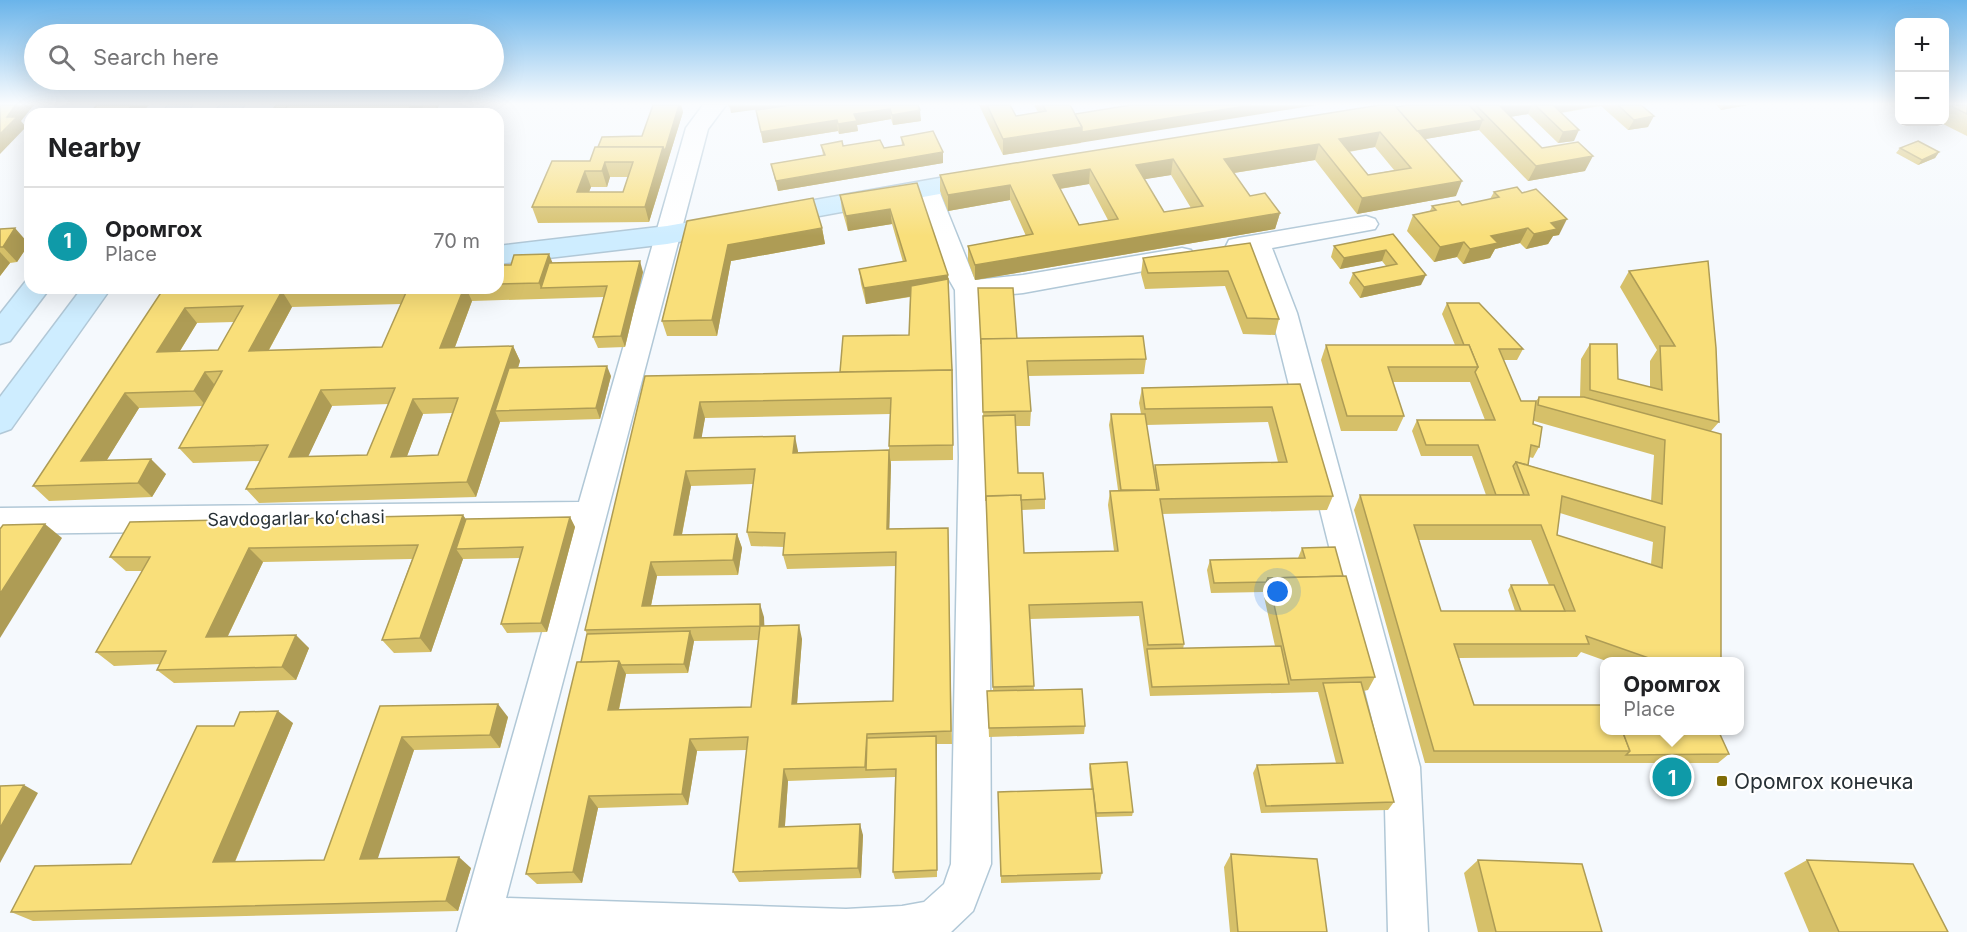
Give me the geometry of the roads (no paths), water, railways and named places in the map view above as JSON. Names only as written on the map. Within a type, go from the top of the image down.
[{"type":"street","points":[[691,148],[479,925],[846,929],[933,921],[959,897],[971,864],[974,457],[968,290],[956,269],[926,188]]},
{"type":"street","points":[[504,254],[666,235],[1007,175]]},
{"type":"street","points":[[968,290],[1023,284],[1366,224]]},
{"type":"street","points":[[1257,243],[1284,313],[1402,767],[1408,932]]},
{"type":"street","points":[[0,334],[31,294]]},
{"type":"street","points":[[0,421],[93,294]]},
{"type":"street","name":"Savdogarlar koʻchasi","points":[[0,521],[592,514]]},
{"type":"place","name":"Оромгох","points":[[1672,777]]},
{"type":"place","name":"Оромгох конечка","points":[[1722,781]]}]
